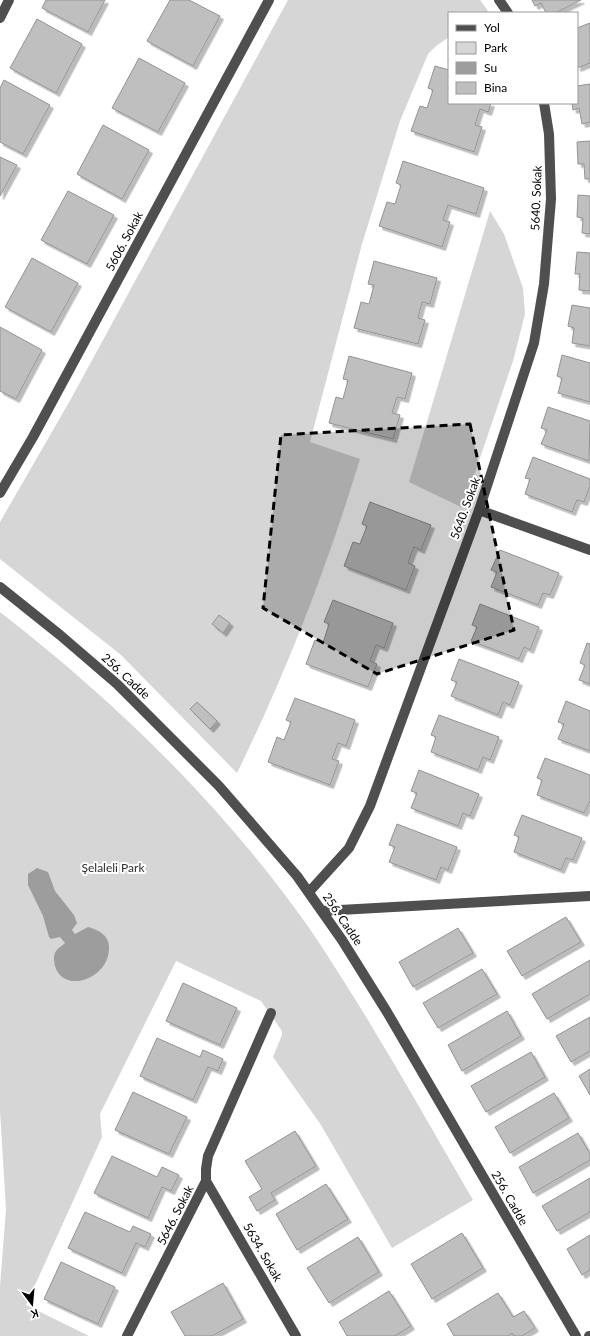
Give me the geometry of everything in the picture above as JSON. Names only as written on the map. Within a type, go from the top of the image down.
[{"type":"street","points":[[0,18],[9,0]]},
{"type":"street","name":"5606. Sokak","points":[[0,493],[34,437],[269,0]]},
{"type":"street","points":[[499,0],[507,12]]},
{"type":"street","name":"5640. Sokak","points":[[309,892],[349,848],[362,824],[479,510],[526,369],[541,314],[551,199],[549,134],[544,104]]},
{"type":"street","points":[[479,510],[590,550]]},
{"type":"street","name":"256. Cadde","points":[[0,587],[112,679],[167,733],[224,792],[274,848],[309,892],[387,1012],[576,1336]]},
{"type":"street","points":[[322,911],[590,896]]},
{"type":"street","name":"5646. Sokak","points":[[128,1336],[206,1181],[208,1156],[270,1013]]},
{"type":"street","name":"5634. Sokak","points":[[206,1181],[296,1336]]},
{"type":"highlighted area","points":[[470,424],[514,630],[377,674],[263,608],[281,435]]},
{"type":"green space","points":[[288,0],[480,0],[488,11],[448,12],[448,38],[428,54],[400,121],[362,244],[310,442],[360,459],[334,539],[305,618],[273,696],[237,773],[121,655],[0,559],[0,522],[72,397]]},
{"type":"green space","points":[[490,211],[504,234],[523,288],[525,314],[513,361],[463,508],[409,482]]},
{"type":"green space","name":"Şelaleli Park","points":[[0,612],[85,682],[165,757],[203,797],[274,881],[313,934],[355,999],[473,1200],[392,1248],[321,1125],[273,1057],[282,1035],[282,1031],[261,1001],[176,961],[100,1114],[102,1137],[26,1305],[89,1336],[0,1336],[0,1286],[6,1210],[0,1110]]},
{"type":"water","points":[[37,868],[48,872],[55,891],[74,915],[77,923],[72,930],[75,934],[88,927],[100,932],[108,940],[109,949],[107,960],[101,969],[85,980],[67,980],[60,975],[55,966],[55,953],[65,943],[60,937],[51,939],[49,937],[43,916],[28,885],[28,874]]},
{"type":"building","points":[[46,0],[105,0],[88,32],[42,8]]},
{"type":"building","points":[[170,0],[189,0],[220,16],[193,66],[147,41]]},
{"type":"building","points":[[532,0],[581,0],[557,12],[546,12],[541,3],[535,6]]},
{"type":"building","points":[[37,19],[82,44],[56,93],[10,68]]},
{"type":"building","points":[[590,23],[590,63],[578,68],[578,28]]},
{"type":"building","points":[[139,58],[185,83],[158,132],[112,108]]},
{"type":"building","points":[[435,66],[448,70],[448,104],[491,104],[488,112],[480,109],[475,125],[482,127],[474,152],[411,131],[420,106],[427,108],[433,90],[428,88]]},
{"type":"building","points":[[4,80],[50,105],[23,154],[0,142],[0,88]]},
{"type":"building","points":[[590,84],[590,122],[582,124],[579,108],[573,110],[572,104],[578,104],[578,86]]},
{"type":"building","points":[[103,125],[149,150],[122,199],[77,174]]},
{"type":"building","points":[[590,141],[590,179],[585,179],[584,164],[578,164],[577,142]]},
{"type":"building","points":[[0,157],[17,165],[0,196]]},
{"type":"building","points":[[403,161],[484,188],[476,214],[448,205],[443,220],[450,222],[442,247],[379,226],[387,202],[395,204],[401,185],[396,183]]},
{"type":"building","points":[[68,191],[114,215],[87,264],[41,240]]},
{"type":"building","points":[[578,195],[590,196],[590,234],[582,233],[583,218],[577,217]]},
{"type":"building","points":[[577,252],[590,253],[590,291],[579,290],[580,274],[575,274]]},
{"type":"building","points":[[32,258],[78,283],[51,332],[5,307]]},
{"type":"building","points":[[374,261],[437,278],[430,304],[422,302],[418,318],[425,320],[418,344],[354,328],[361,302],[369,304],[374,285],[368,284]]},
{"type":"building","points":[[572,305],[590,308],[590,346],[572,343],[574,328],[568,326]]},
{"type":"building","points":[[0,327],[42,350],[16,399],[0,391]]},
{"type":"building","points":[[562,355],[590,363],[590,402],[558,393],[562,378],[557,376]]},
{"type":"building","points":[[349,356],[412,373],[405,399],[397,397],[392,413],[400,415],[393,439],[329,423],[336,397],[343,399],[348,380],[343,379]]},
{"type":"building","points":[[548,407],[590,421],[589,461],[541,444],[547,430],[541,428]]},
{"type":"building","points":[[533,457],[590,479],[590,486],[584,502],[577,500],[572,512],[525,494],[530,479],[525,478]]},
{"type":"building","points":[[370,502],[431,525],[421,550],[414,547],[408,563],[415,566],[406,590],[344,566],[353,542],[360,544],[367,526],[362,524]]},
{"type":"building","points":[[500,550],[559,573],[550,595],[543,593],[538,605],[491,587],[497,572],[491,570]]},
{"type":"building","points":[[333,600],[393,623],[384,648],[376,645],[370,661],[377,664],[368,687],[306,664],[315,640],[323,643],[329,624],[324,622]]},
{"type":"building","points":[[480,604],[539,627],[530,650],[524,647],[519,659],[471,641],[477,627],[472,625]]},
{"type":"building","points":[[219,615],[230,623],[223,633],[212,624]]},
{"type":"building","points":[[587,643],[590,644],[590,684],[579,680],[585,665],[580,663]]},
{"type":"building","points":[[459,659],[519,682],[510,705],[503,702],[498,715],[451,696],[457,682],[451,680]]},
{"type":"building","points":[[295,698],[355,720],[346,746],[338,743],[332,759],[339,761],[330,785],[268,762],[277,737],[284,740],[291,722],[286,720]]},
{"type":"building","points":[[566,701],[590,711],[590,751],[558,739],[564,724],[558,722]]},
{"type":"building","points":[[197,702],[217,721],[210,729],[190,709]]},
{"type":"building","points":[[439,715],[499,737],[490,760],[483,757],[478,770],[431,752],[436,737],[431,735]]},
{"type":"building","points":[[545,758],[590,775],[590,801],[584,813],[537,795],[542,780],[537,778]]},
{"type":"building","points":[[419,770],[479,794],[470,816],[463,813],[458,826],[411,808],[417,793],[411,791]]},
{"type":"building","points":[[522,815],[582,838],[573,860],[566,858],[561,870],[514,852],[519,837],[514,835]]},
{"type":"building","points":[[397,824],[457,847],[448,870],[441,867],[436,880],[389,862],[395,847],[389,845]]},
{"type":"building","points":[[566,917],[581,942],[522,976],[507,951]]},
{"type":"building","points":[[458,928],[473,953],[413,987],[399,962]]},
{"type":"building","points":[[590,960],[590,994],[547,1019],[532,994]]},
{"type":"building","points":[[482,969],[497,994],[438,1028],[423,1003]]},
{"type":"building","points":[[183,983],[237,1008],[220,1045],[166,1021]]},
{"type":"building","points":[[507,1011],[521,1036],[462,1071],[448,1045]]},
{"type":"building","points":[[590,1017],[590,1051],[571,1062],[556,1036]]},
{"type":"building","points":[[157,1038],[200,1057],[203,1050],[223,1059],[218,1071],[208,1067],[193,1100],[140,1076]]},
{"type":"building","points":[[531,1052],[545,1077],[486,1112],[471,1086]]},
{"type":"building","points":[[590,1069],[590,1095],[579,1076]]},
{"type":"building","points":[[133,1092],[187,1117],[169,1154],[115,1130]]},
{"type":"building","points":[[554,1093],[569,1118],[510,1153],[495,1127]]},
{"type":"building","points":[[295,1131],[316,1166],[271,1193],[275,1200],[257,1211],[249,1197],[262,1189],[245,1161]]},
{"type":"building","points":[[578,1133],[590,1154],[590,1160],[533,1193],[519,1167]]},
{"type":"building","points":[[112,1156],[157,1177],[162,1167],[179,1175],[171,1191],[162,1187],[148,1218],[94,1193]]},
{"type":"building","points":[[590,1178],[590,1212],[557,1231],[542,1206]]},
{"type":"building","points":[[326,1184],[348,1219],[297,1250],[276,1214]]},
{"type":"building","points":[[85,1212],[130,1232],[133,1226],[151,1234],[145,1247],[136,1243],[122,1273],[68,1248]]},
{"type":"building","points":[[462,1233],[483,1268],[432,1299],[411,1264]]},
{"type":"building","points":[[590,1235],[590,1270],[582,1275],[567,1249]]},
{"type":"building","points":[[358,1237],[379,1272],[329,1303],[307,1268]]},
{"type":"building","points":[[61,1262],[115,1287],[98,1324],[44,1299]]},
{"type":"building","points":[[223,1283],[243,1319],[212,1336],[185,1336],[171,1312]]},
{"type":"building","points":[[389,1291],[411,1326],[395,1336],[347,1336],[339,1322]]},
{"type":"building","points":[[498,1293],[513,1317],[524,1311],[535,1328],[522,1336],[514,1336],[512,1333],[508,1336],[454,1336],[447,1324]]}]
